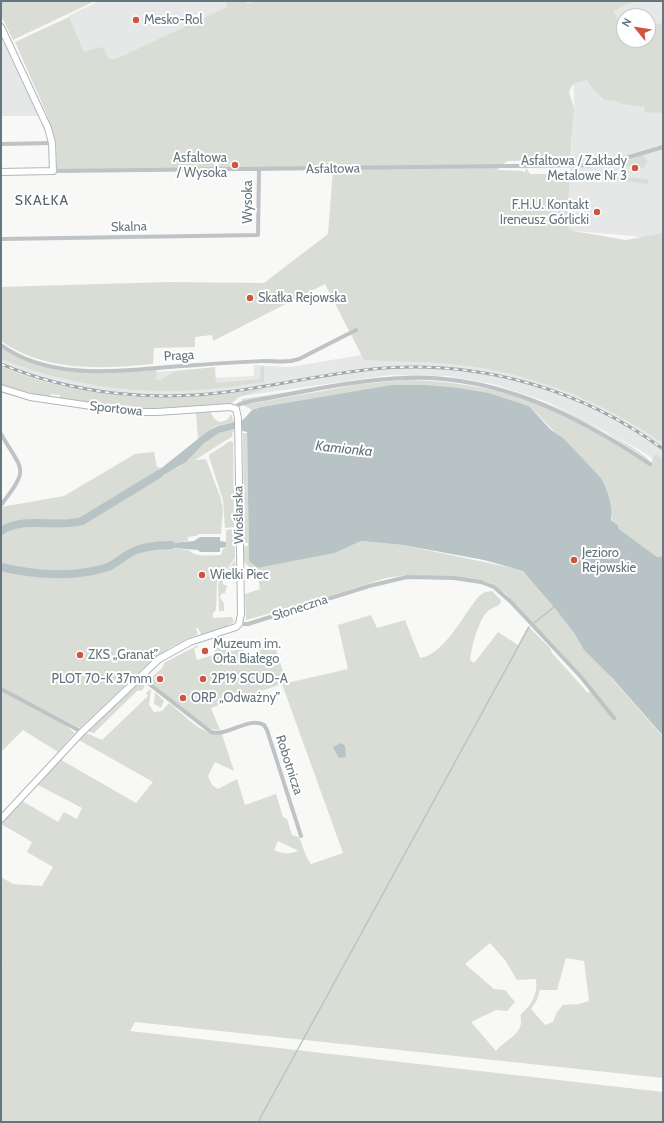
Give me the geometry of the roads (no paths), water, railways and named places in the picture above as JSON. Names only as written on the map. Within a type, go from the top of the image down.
[{"type":"street","points":[[1,27],[48,128],[52,143],[53,171]]},
{"type":"street","points":[[1,144],[52,143]]},
{"type":"street","name":"Asfaltowa","points":[[1,172],[602,165],[663,147]]},
{"type":"street","name":"Wysoka","points":[[258,235],[259,169]]},
{"type":"street","name":"Skalna","points":[[1,239],[258,235]]},
{"type":"street","name":"Praga","points":[[1,345],[20,357],[49,366],[97,370],[126,370],[155,367],[291,361],[299,359],[356,330]]},
{"type":"street","points":[[234,408],[240,404],[252,401],[363,382],[407,378],[453,380],[511,393],[566,414],[603,434],[650,464]]},
{"type":"street","name":"Sportowa","points":[[1,388],[30,397],[132,412],[234,408]]},
{"type":"street","name":"Wioślarska","points":[[234,408],[238,417],[241,614],[239,624]]},
{"type":"street","points":[[1,434],[14,452],[20,467],[18,480],[1,505]]},
{"type":"street","name":"Słoneczna","points":[[1,819],[82,732],[139,676],[159,659],[180,647],[233,628],[239,624],[248,624],[375,584],[407,577],[454,578],[481,582],[494,587],[511,602],[581,678],[614,718]]},
{"type":"street","name":"Robotnicza","points":[[139,676],[211,732],[219,733],[256,723],[264,725],[267,730],[301,836]]},
{"type":"street","points":[[1,689],[82,732]]},
{"type":"water","name":"Jezioro Rejowskie","points":[[391,385],[427,385],[458,388],[489,393],[529,406],[550,429],[564,439],[601,478],[606,487],[609,499],[611,520],[618,525],[619,529],[657,557],[663,556],[663,736],[613,679],[583,649],[574,633],[554,607],[523,571],[484,560],[403,545],[361,541],[335,553],[257,568],[249,561],[247,432],[234,429],[219,433],[204,443],[186,462],[151,482],[149,478],[208,431],[218,426],[243,420],[252,410],[261,407]]},
{"type":"water","points":[[200,537],[220,537],[220,541],[226,542],[226,547],[220,548],[220,552],[200,552],[198,550],[161,547],[161,544],[194,541]]},
{"type":"water","points":[[341,743],[345,746],[346,757],[339,758],[333,747]]},
{"type":"waterway","name":"Kamionka","points":[[1,531],[11,526],[20,524],[61,524],[82,521],[159,474]]},
{"type":"waterway","name":"Kamionka","points":[[1,567],[27,572],[55,574],[82,573],[108,567],[141,548],[171,545]]},
{"type":"waterway","points":[[534,623],[554,607]]},
{"type":"waterway","points":[[258,1122],[529,627]]},
{"type":"railway","points":[[1,364],[29,375],[87,389],[116,393],[175,396],[234,391],[346,372],[384,368],[421,367],[459,369],[495,375],[531,384],[566,396],[600,410],[632,428],[663,449]]},
{"type":"place","name":"Mesko-Rol","points":[[136,20]]},
{"type":"place","name":"Asfaltowa / Wysoka","points":[[235,165]]},
{"type":"place","name":"Asfaltowa / Zakłady Metalowe Nr 3","points":[[635,168]]},
{"type":"place","name":"F.H.U. Kontakt Ireneusz Górlicki","points":[[597,212]]},
{"type":"place","name":"Skałka Rejowska","points":[[250,298]]},
{"type":"place","name":"Jezioro Rejowskie","points":[[574,560]]},
{"type":"place","name":"Wielki Piec","points":[[202,575]]},
{"type":"place","name":"Muzeum im. Orła Białego","points":[[205,651]]},
{"type":"place","name":"ZKS „Granat”","points":[[80,655]]},
{"type":"place","name":"PLOT 70-K 37mm","points":[[160,679]]},
{"type":"place","name":"2P19 SCUD-A","points":[[203,679]]},
{"type":"place","name":"ORP „Odważny”","points":[[183,698]]},
{"type":"district","name":"SKAŁKA","points":[[42,201]]}]
